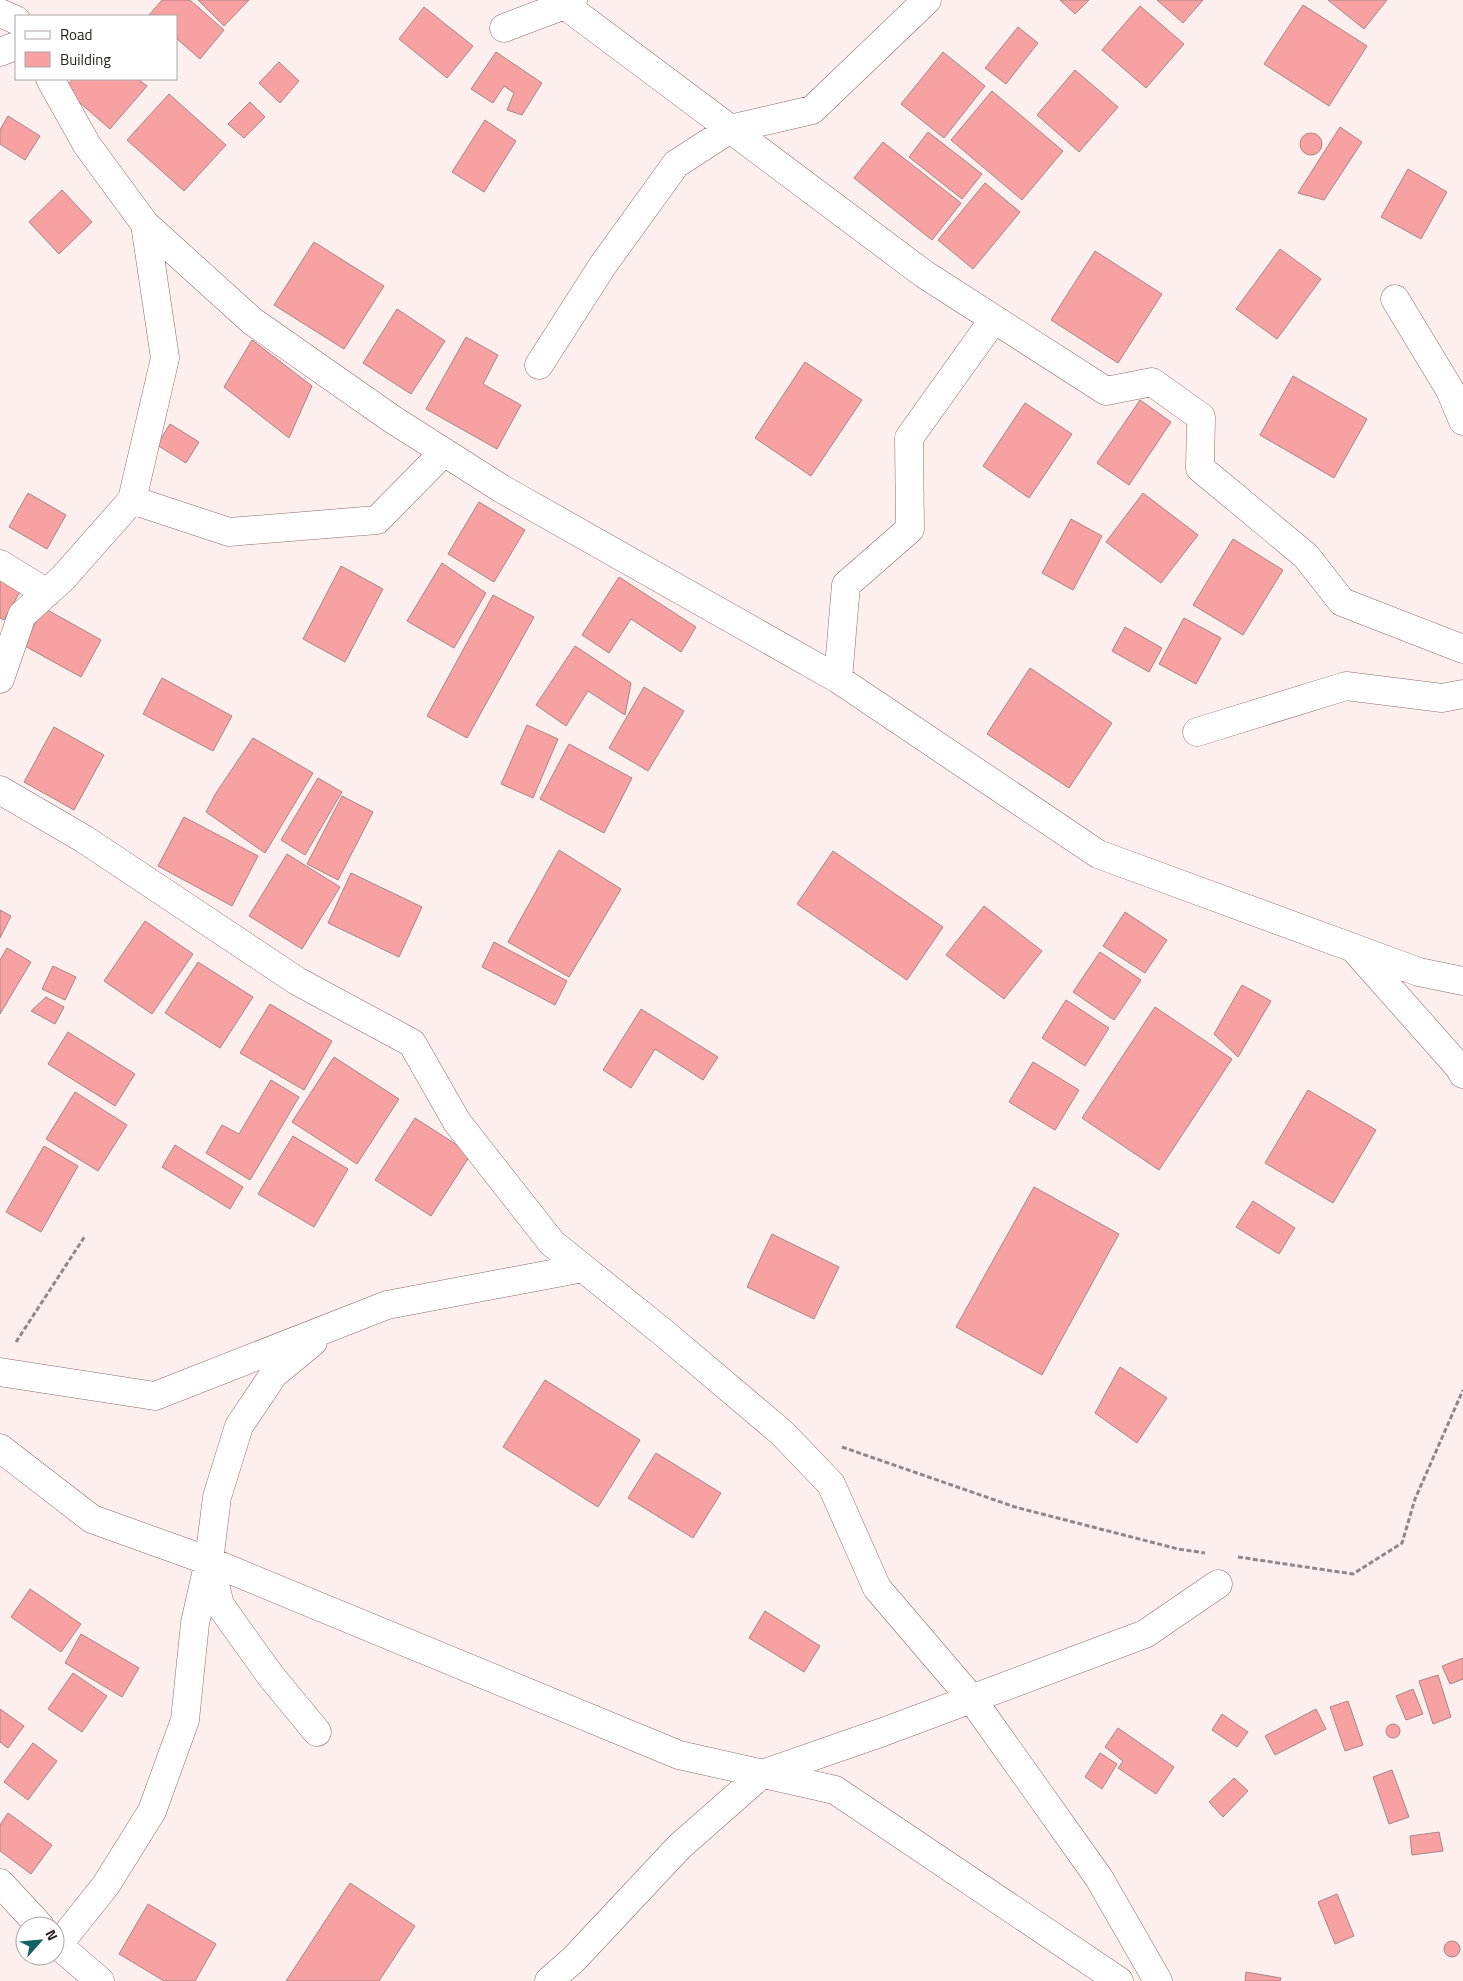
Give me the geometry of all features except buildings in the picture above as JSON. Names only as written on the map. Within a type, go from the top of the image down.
[{"type":"street","points":[[539,365],[603,265],[676,164],[730,129],[812,110],[927,0]]},
{"type":"street","points":[[504,28],[565,2],[730,129],[924,274],[1106,392],[1152,382],[1201,417],[1200,468],[1306,556],[1342,602],[1463,649]]},
{"type":"street","points":[[0,13],[15,20]]},
{"type":"street","points":[[0,52],[15,46]]},
{"type":"street","points":[[51,80],[87,145],[145,224],[252,321],[392,419],[502,489],[838,679],[1098,854],[1419,972],[1463,981]]},
{"type":"street","points":[[0,680],[22,615],[63,578],[132,500],[164,358],[145,224]]},
{"type":"street","points":[[1395,299],[1450,390],[1463,421]]},
{"type":"street","points":[[838,679],[846,585],[910,529],[909,438],[994,319]]},
{"type":"street","points":[[132,500],[228,532],[377,520],[444,452]]},
{"type":"street","points":[[0,564],[47,593]]},
{"type":"street","points":[[1197,732],[1346,686],[1442,698],[1463,694]]},
{"type":"street","points":[[0,790],[84,839],[297,981],[412,1043],[457,1122],[552,1243],[666,1334],[782,1433],[831,1484],[877,1588],[971,1698],[1099,1878],[1158,1981]]},
{"type":"street","points":[[1353,948],[1459,1067],[1463,1074]]},
{"type":"street","points":[[0,1372],[155,1396],[387,1305],[583,1268]]},
{"type":"street","points":[[65,1934],[106,1884],[152,1811],[185,1720],[195,1623],[209,1561],[217,1497],[239,1426],[274,1374],[334,1326]]},
{"type":"street","points":[[0,1448],[92,1519],[209,1561],[679,1755],[835,1790],[1119,1981]]},
{"type":"street","points":[[209,1561],[220,1605],[270,1675],[317,1732]]},
{"type":"street","points":[[550,1981],[574,1959],[680,1846],[762,1774],[883,1732],[1145,1634],[1218,1584]]},
{"type":"street","points":[[0,1884],[30,1916]]},
{"type":"street","points":[[65,1951],[100,1981]]},
{"type":"path","points":[[14,1346],[85,1236]]},
{"type":"path","points":[[1235,1556],[1353,1574],[1402,1543],[1415,1499],[1463,1390]]},
{"type":"path","points":[[834,1444],[1015,1507],[1178,1549],[1207,1553]]}]
